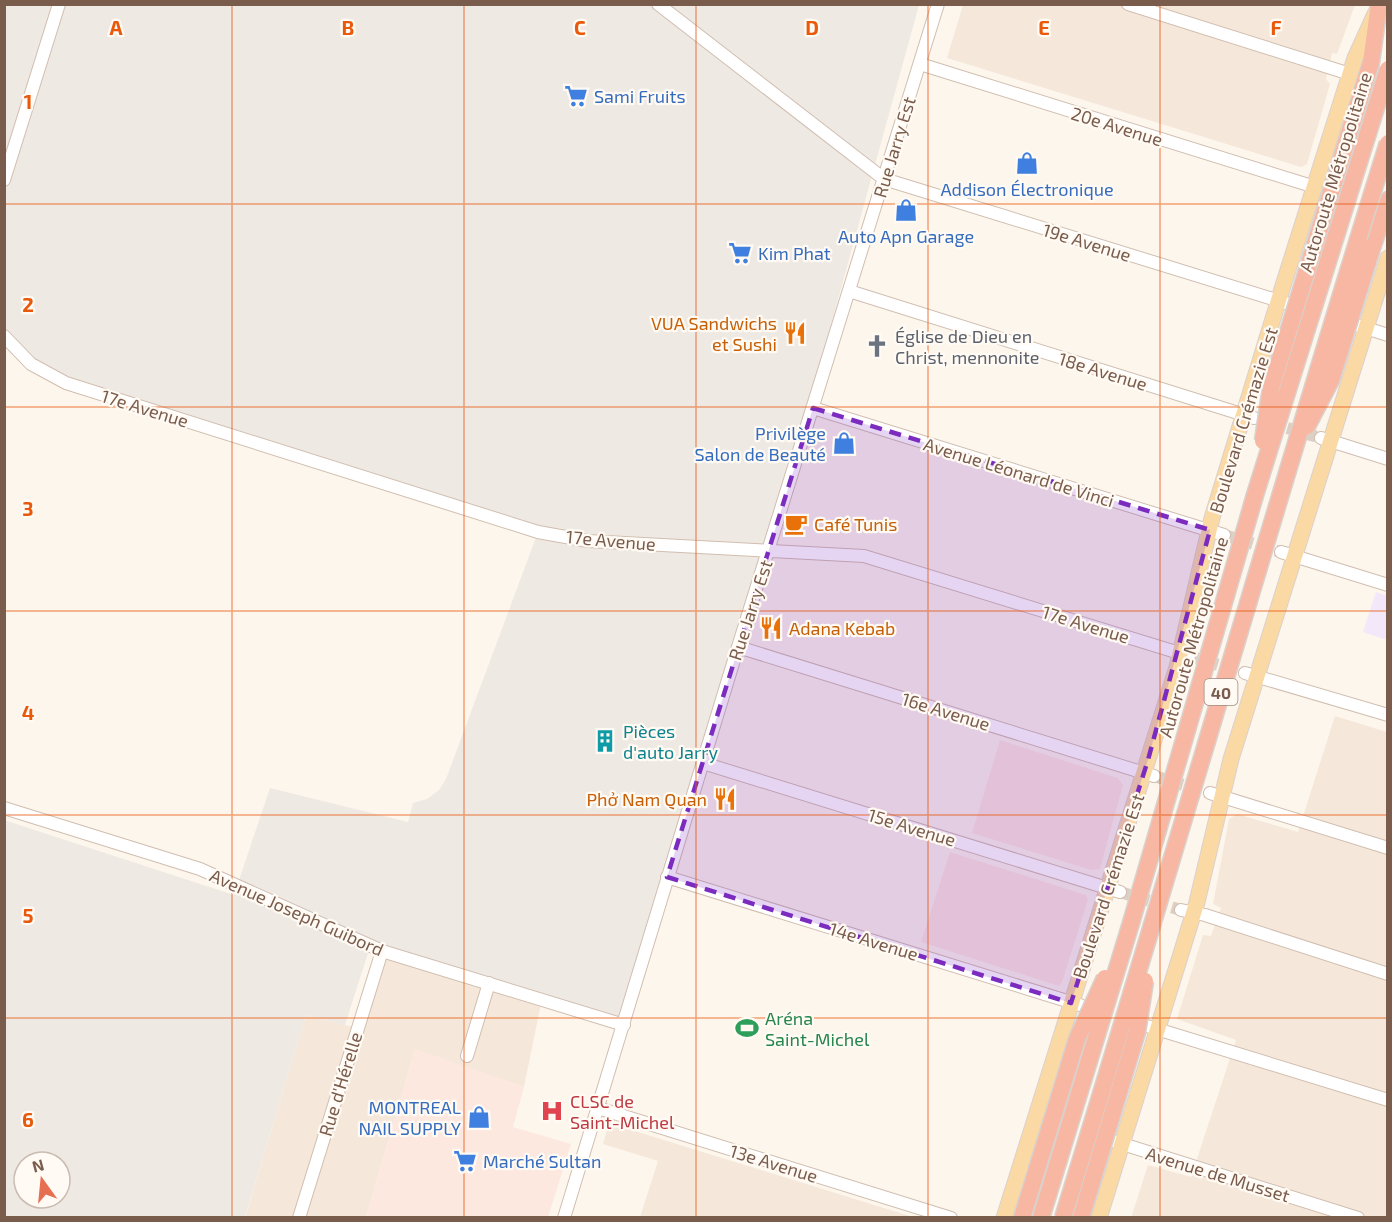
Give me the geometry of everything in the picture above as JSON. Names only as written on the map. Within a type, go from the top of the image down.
[{"type":"highway","points":[[1255,495],[1271,388],[1371,62],[1379,4]]},
{"type":"highway","name":"Autoroute Métropolitaine","points":[[1041,1218],[1131,923],[1255,495],[1388,69]]},
{"type":"highway","name":"40","points":[[1063,1218],[1154,921],[1287,464],[1388,142]]},
{"type":"highway","points":[[1287,464],[1331,380],[1388,200]]},
{"type":"highway","points":[[1081,1218],[1137,1032],[1154,921]]},
{"type":"highway","points":[[1022,1218],[1077,1039],[1131,923]]},
{"type":"main road","name":"Boulevard Crémazie Est","points":[[1004,1218],[1040,1120],[1075,1004],[1114,890],[1185,655],[1217,532],[1284,303],[1315,187],[1350,74],[1379,4]]},
{"type":"main road","points":[[1099,1218],[1117,1143],[1187,912],[1216,794],[1287,554],[1361,327],[1388,258]]},
{"type":"street","points":[[4,180],[58,4]]},
{"type":"street","points":[[658,4],[884,179]]},
{"type":"street","name":"Rue Jarry Est","points":[[564,1218],[667,877],[938,4]]},
{"type":"street","points":[[1128,4],[1350,74]]},
{"type":"street","name":"20e Avenue","points":[[920,64],[1315,187]]},
{"type":"street","name":"19e Avenue","points":[[884,179],[1284,303]]},
{"type":"street","name":"18e Avenue","points":[[849,291],[1249,417]]},
{"type":"street","points":[[1361,327],[1388,335]]},
{"type":"street","name":"17e Avenue","points":[[4,336],[15,350],[40,370],[66,383],[538,532],[588,542],[864,556],[1185,655]]},
{"type":"street","name":"Avenue Léonard de Vinci","points":[[813,408],[1217,532]]},
{"type":"street","points":[[1326,440],[1388,459]]},
{"type":"street","points":[[1287,554],[1388,585]]},
{"type":"street","name":"16e Avenue","points":[[738,647],[1149,774]]},
{"type":"street","points":[[1251,674],[1388,715]]},
{"type":"street","name":"15e Avenue","points":[[703,763],[1114,890]]},
{"type":"street","points":[[1216,794],[1388,848]]},
{"type":"street","name":"Avenue Joseph Guibord","points":[[4,808],[200,869],[382,951],[624,1024]]},
{"type":"street","name":"14e Avenue","points":[[667,877],[1075,1004]]},
{"type":"street","points":[[1187,912],[1388,974]]},
{"type":"street","name":"Rue d'Hérelle","points":[[299,1218],[382,951]]},
{"type":"street","points":[[466,1056],[489,983]]},
{"type":"street","points":[[1152,1027],[1388,1100]]},
{"type":"street","name":"13e Avenue","points":[[598,1108],[951,1218]]},
{"type":"street","name":"Avenue de Musset","points":[[1117,1143],[1358,1218]]},
{"type":"highlighted area","points":[[813,408],[1210,530],[1148,760],[1071,1003],[667,877]]},
{"type":"shaded area","points":[[5,5],[919,5],[769,550],[624,1025],[370,947],[345,1025],[306,1015],[245,1217],[5,1217],[4,820],[234,895],[270,788],[408,822],[413,803],[427,799],[439,790],[446,779],[538,532],[49,376],[4,334]]},
{"type":"shaded area","points":[[963,5],[1355,5],[1337,54],[1332,53],[1326,79],[1330,84],[1307,164],[1301,167],[947,58]]},
{"type":"shaded area","points":[[1376,592],[1387,596],[1387,640],[1363,632]]},
{"type":"shaded area","points":[[1335,716],[1387,732],[1387,1217],[1131,1218],[1148,1165],[1191,1177],[1236,1040],[1177,1019],[1203,935],[1211,936],[1221,908],[1213,904],[1229,819],[1237,814],[1298,832]]},
{"type":"shaded area","points":[[1000,740],[1118,778],[1123,785],[1100,869],[1091,870],[972,833]]},
{"type":"shaded area","points":[[950,852],[1086,895],[1088,900],[1059,986],[921,942]]},
{"type":"shaded area","points":[[382,951],[542,999],[524,1087],[415,1050],[366,1217],[245,1218],[306,1015],[357,1028]]},
{"type":"shaded area","points":[[415,1049],[524,1087],[513,1127],[571,1144],[548,1217],[366,1217]]},
{"type":"shaded area","points":[[609,1123],[913,1217],[640,1217],[658,1161],[603,1144]]},
{"type":"tunnel","points":[[1270,423],[1321,438]]},
{"type":"tunnel","points":[[1224,535],[1281,552]]},
{"type":"tunnel","points":[[1189,656],[1245,673]]},
{"type":"tunnel","points":[[1154,776],[1210,793]]},
{"type":"tunnel","points":[[1120,892],[1181,910]]},
{"type":"place","name":"Sami Fruits","points":[[576,96]]},
{"type":"place","name":"Addison Électronique","points":[[1027,163]]},
{"type":"place","name":"Auto Apn Garage","points":[[906,210]]},
{"type":"place","name":"Kim Phat","points":[[740,253]]},
{"type":"place","name":"VUA Sandwichs et Sushi","points":[[795,333]]},
{"type":"place","name":"Église de Dieu en Christ, mennonite","points":[[877,346]]},
{"type":"place","name":"Privilège Salon de Beauté","points":[[844,443]]},
{"type":"place","name":"Café Tunis","points":[[796,524]]},
{"type":"place","name":"Adana Kebab","points":[[771,628]]},
{"type":"place","name":"Pièces d'auto Jarry","points":[[605,741]]},
{"type":"place","name":"Phở Nam Quan","points":[[725,799]]},
{"type":"place","name":"Aréna Saint-Michel","points":[[747,1028]]},
{"type":"place","name":"CLSC de Saint-Michel","points":[[552,1111]]},
{"type":"place","name":"MONTREAL NAIL SUPPLY","points":[[479,1117]]},
{"type":"place","name":"Marché Sultan","points":[[465,1161]]}]
